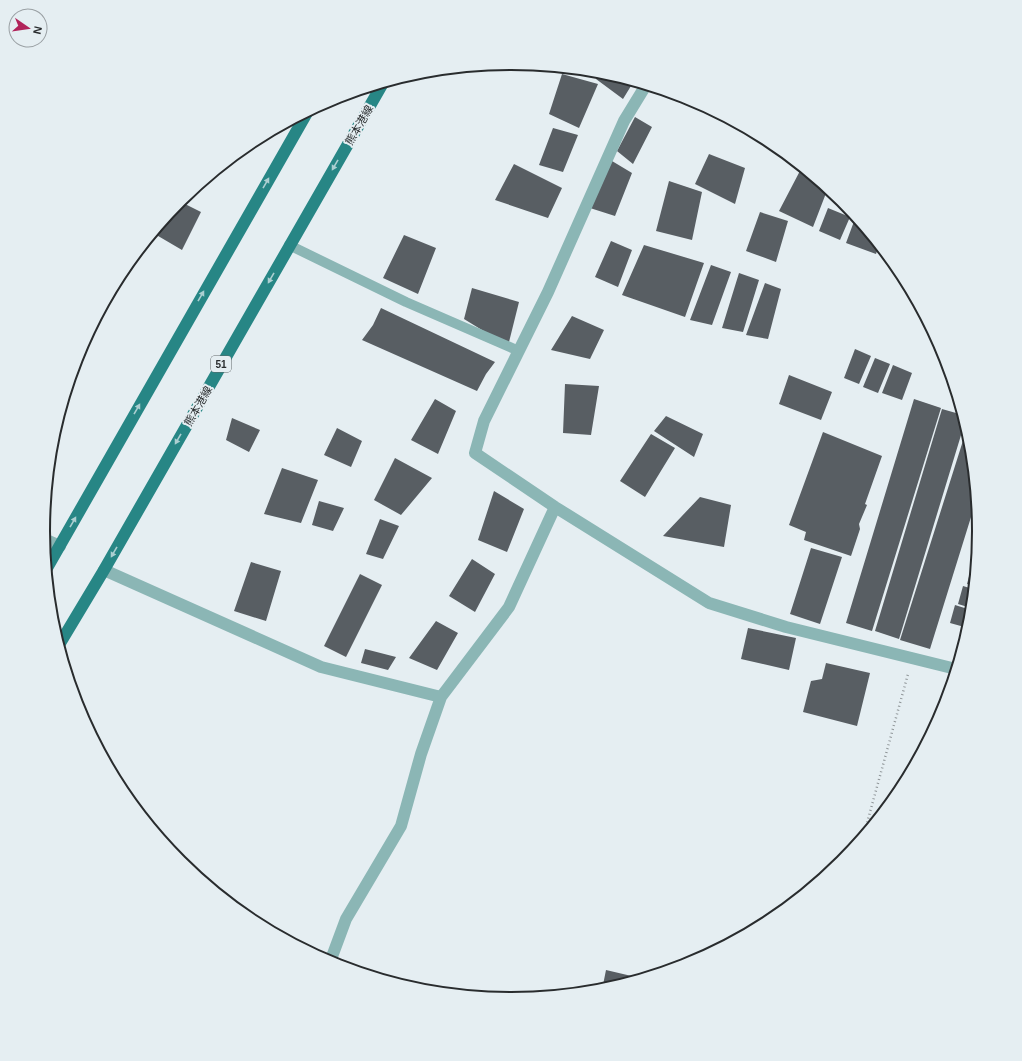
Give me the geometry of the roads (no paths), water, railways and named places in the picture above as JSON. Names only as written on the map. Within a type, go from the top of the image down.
[{"type":"main road","name":"熊本港線","points":[[63,638],[104,570],[380,89]]},
{"type":"main road","points":[[51,561],[304,119]]},
{"type":"street","points":[[643,89],[624,121],[548,292],[484,421],[475,453],[555,507],[709,603],[786,627],[951,668]]},
{"type":"street","points":[[333,955],[346,918],[401,826],[421,754],[441,697],[509,607],[555,507]]},
{"type":"street","points":[[50,542],[60,546]]},
{"type":"street","points":[[104,570],[321,666],[441,697]]},
{"type":"lane","points":[[289,245],[406,302],[519,351]]}]
